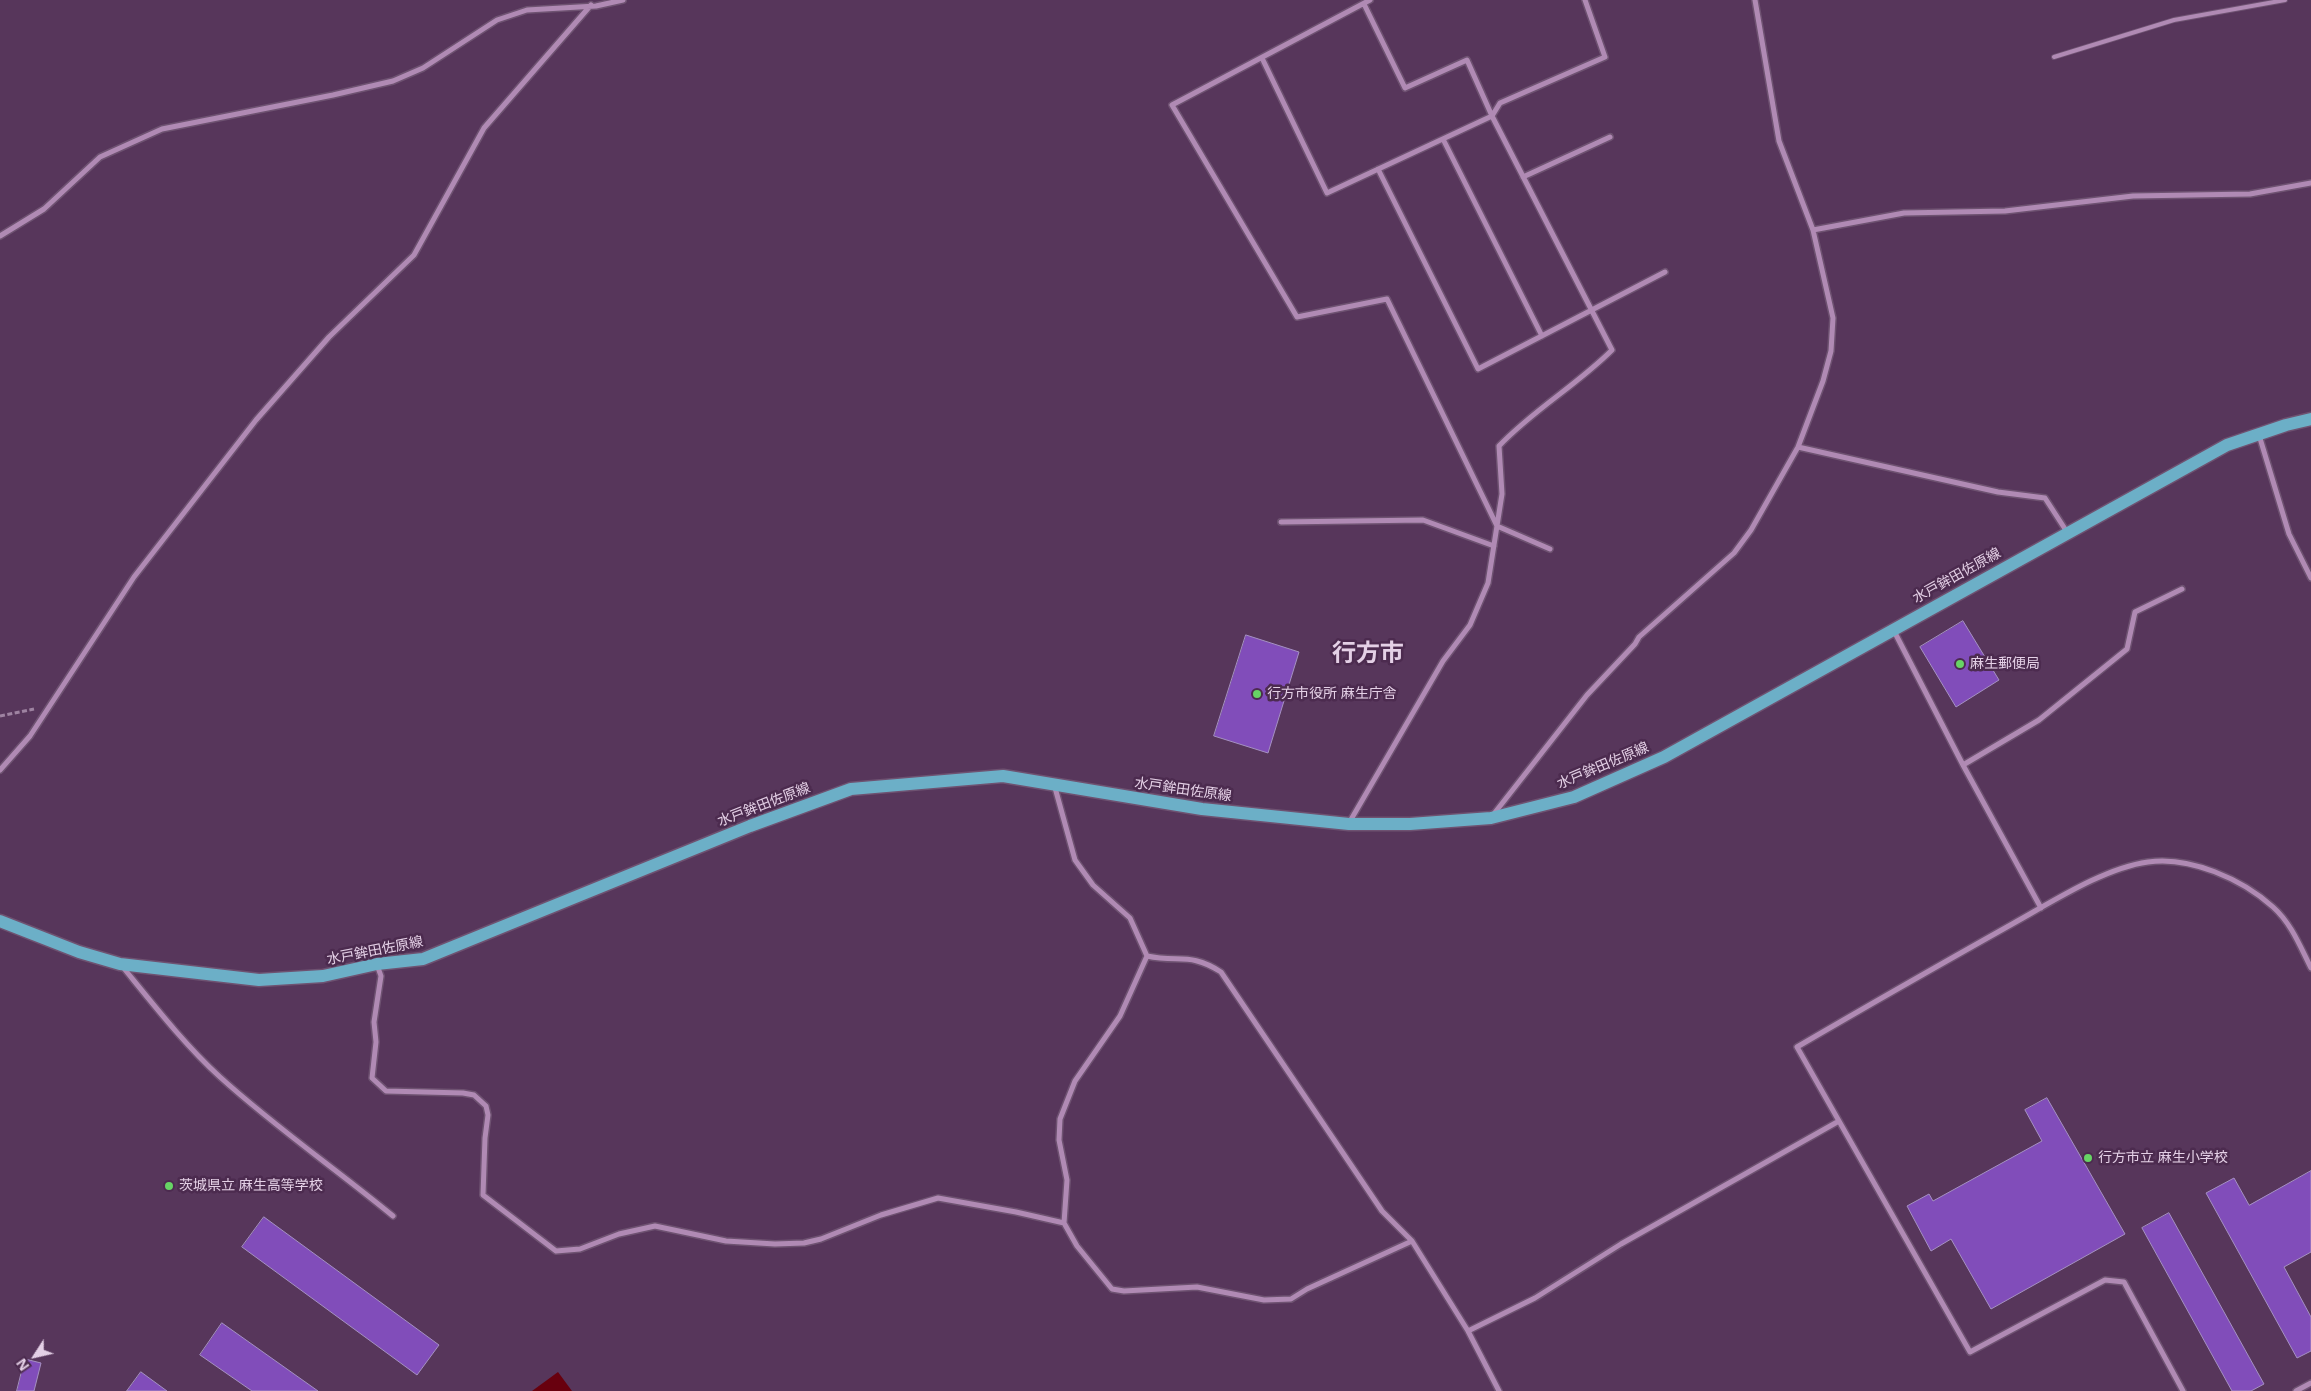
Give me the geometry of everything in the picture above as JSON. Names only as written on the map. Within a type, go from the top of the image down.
[{"type":"main road","name":"水戸鉾田佐原線","points":[[0,922],[79,952],[120,964],[259,980],[323,976],[377,964],[423,959],[741,830],[851,788],[1003,776],[1202,809],[1349,824],[1410,824],[1491,818],[1574,797],[1664,757],[2226,445],[2311,419]]},
{"type":"street","points":[[0,236],[44,208],[100,157],[162,129],[333,95],[393,81],[423,68],[497,20],[527,10],[591,5],[623,0]]},
{"type":"street","points":[[1370,0],[1172,105],[1297,317],[1387,299],[1497,526],[1550,549]]},
{"type":"street","points":[[1262,58],[1326,193],[1492,116],[1500,104],[1605,57],[1585,0]]},
{"type":"street","points":[[1491,818],[1587,695],[1636,644],[1639,637],[1734,553],[1751,530],[1798,447],[1823,382],[1831,350],[1833,318],[1813,230],[1779,141],[1755,0]]},
{"type":"street","points":[[1349,824],[1443,661],[1470,625],[1488,583],[1502,494],[1499,446],[1518,426],[1593,369],[1612,350],[1590,311],[1492,116],[1467,60],[1405,88],[1364,4]]},
{"type":"street","points":[[0,770],[30,736],[134,576],[256,420],[328,338],[414,255],[484,128],[591,5]]},
{"type":"street","points":[[1523,178],[1610,137]]},
{"type":"street","points":[[1442,139],[1542,336]]},
{"type":"street","points":[[1378,169],[1478,369],[1665,272]]},
{"type":"street","points":[[1813,230],[1904,213],[2005,211],[2133,196],[2250,194],[2311,183]]},
{"type":"street","points":[[2259,434],[2289,534],[2311,578]]},
{"type":"street","points":[[1798,447],[1998,492],[2045,498],[2067,532]]},
{"type":"street","points":[[1281,522],[1423,520],[1494,546]]},
{"type":"street","points":[[1963,765],[2038,720],[2128,648],[2135,612],[2182,590]]},
{"type":"street","points":[[1893,629],[1963,765],[2041,908]]},
{"type":"street","points":[[1054,784],[1075,860],[1093,885],[1130,918],[1147,956],[1120,1016],[1075,1081],[1060,1119],[1059,1140],[1067,1180],[1064,1223],[1077,1246],[1112,1289],[1124,1291],[1197,1287],[1264,1300],[1291,1299],[1306,1289],[1412,1241]]},
{"type":"street","points":[[2183,1391],[2124,1282],[2105,1280],[1970,1352],[1797,1046],[2090,882],[2148,862],[2187,864],[2229,878],[2254,892],[2274,908],[2292,930],[2311,968]]},
{"type":"street","points":[[1147,956],[1162,959],[1188,958],[1205,962],[1221,972],[1382,1211],[1412,1241],[1468,1331],[1499,1391]]},
{"type":"street","points":[[120,964],[177,1033],[220,1077],[393,1216]]},
{"type":"street","points":[[377,964],[381,976],[374,1022],[376,1042],[372,1078],[386,1091],[463,1093],[480,1099],[486,1106],[488,1115],[485,1138],[483,1195],[556,1251],[580,1249],[641,1228],[656,1226],[726,1242],[804,1243],[821,1240],[881,1215],[938,1198],[1064,1223]]},
{"type":"street","points":[[1468,1331],[1535,1298],[1621,1244],[1839,1121]]},
{"type":"street","points":[[2296,1391],[2311,1383]]},
{"type":"lane","points":[[2054,57],[2174,20],[2285,0]]},
{"type":"path","points":[[0,716],[51,704]]},
{"type":"shaded area","points":[[558,1372],[572,1391],[532,1391]]},
{"type":"building","points":[[1963,621],[1999,680],[1956,707],[1920,647]]},
{"type":"building","name":"行方市役所 麻生庁舎","points":[[1246,635],[1299,652],[1268,753],[1214,736]]},
{"type":"building","points":[[2047,1098],[2125,1234],[1991,1309],[1951,1239],[1931,1251],[1907,1206],[1929,1194],[1933,1201],[2042,1141],[2025,1110]]},
{"type":"building","points":[[2311,1171],[2311,1252],[2284,1267],[2311,1317],[2311,1351],[2297,1358],[2206,1193],[2234,1178],[2249,1205]]},
{"type":"building","points":[[2169,1213],[2264,1384],[2251,1391],[2232,1391],[2142,1228]]},
{"type":"building","points":[[264,1217],[439,1345],[417,1375],[242,1247]]},
{"type":"building","points":[[222,1323],[318,1391],[252,1391],[200,1355]]},
{"type":"building","points":[[25,1359],[41,1363],[34,1391],[17,1391]]},
{"type":"building","points":[[141,1372],[167,1391],[127,1391]]},
{"type":"place","name":"麻生郵便局","points":[[1960,664]]},
{"type":"place","name":"行方市役所 麻生庁舎","points":[[1257,694]]},
{"type":"place","name":"行方市立 麻生小学校","points":[[2088,1158]]},
{"type":"place","name":"茨城県立 麻生高等学校","points":[[169,1186]]},
{"type":"district","name":"行方市","points":[[1368,654]]}]
